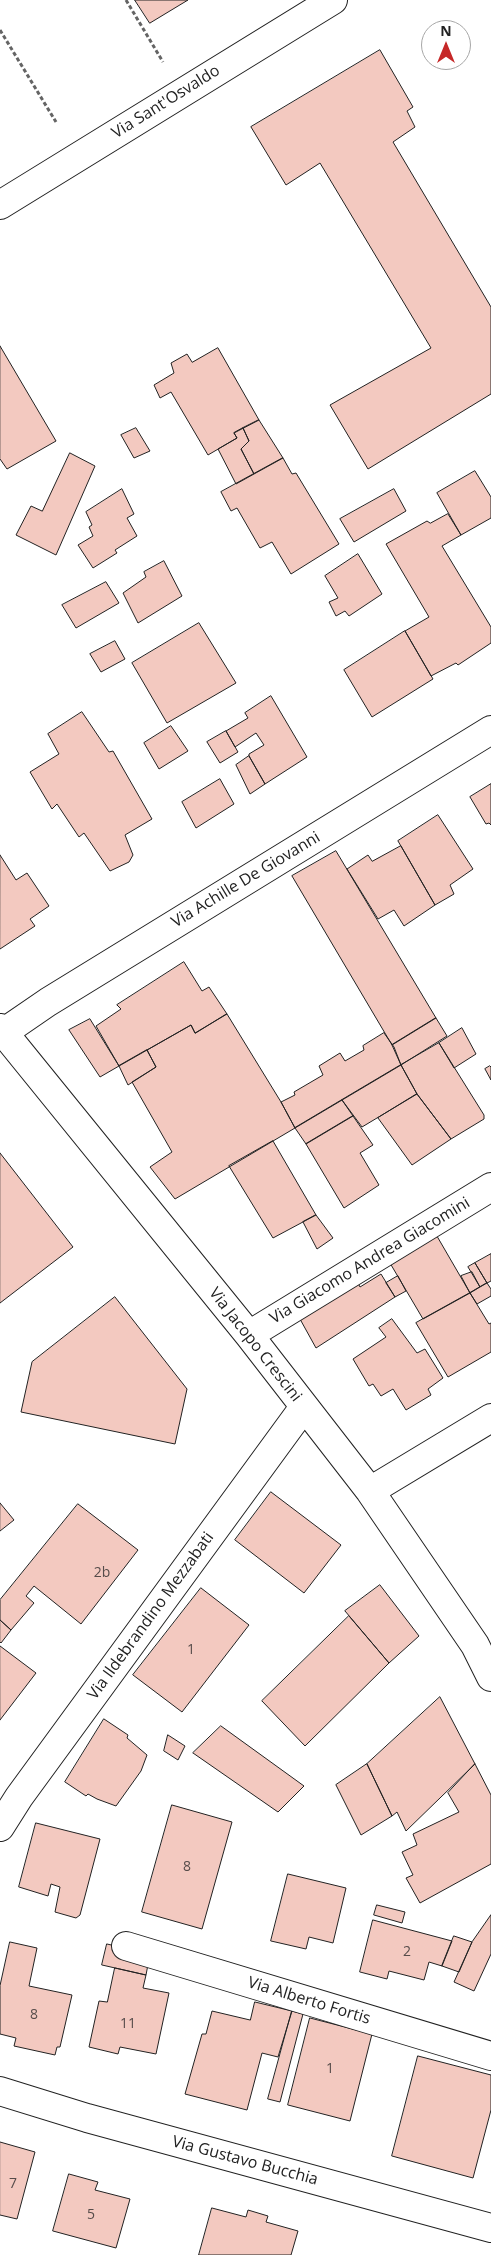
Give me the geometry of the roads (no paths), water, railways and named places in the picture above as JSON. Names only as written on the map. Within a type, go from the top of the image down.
[{"type":"street","name":"Via Sant'Osvaldo","points":[[0,205],[179,93],[333,0]]},
{"type":"street","name":"Via Achille De Giovanni","points":[[1,1032],[491,730]]},
{"type":"street","name":"Via Jacopo Crescini","points":[[1,1032],[248,1335],[370,1491],[475,1645],[491,1676]]},
{"type":"street","name":"Via Giacomo Andrea Giacomini","points":[[248,1335],[491,1187]]},
{"type":"street","name":"Via Ildebrandino Mezzabati","points":[[0,1826],[304,1407]]},
{"type":"street","points":[[370,1491],[491,1418]]},
{"type":"street","name":"Via Alberto Fortis","points":[[126,1946],[491,2056]]},
{"type":"street","name":"Via Gustavo Bucchia","points":[[0,2092],[87,2118],[491,2228]]}]
